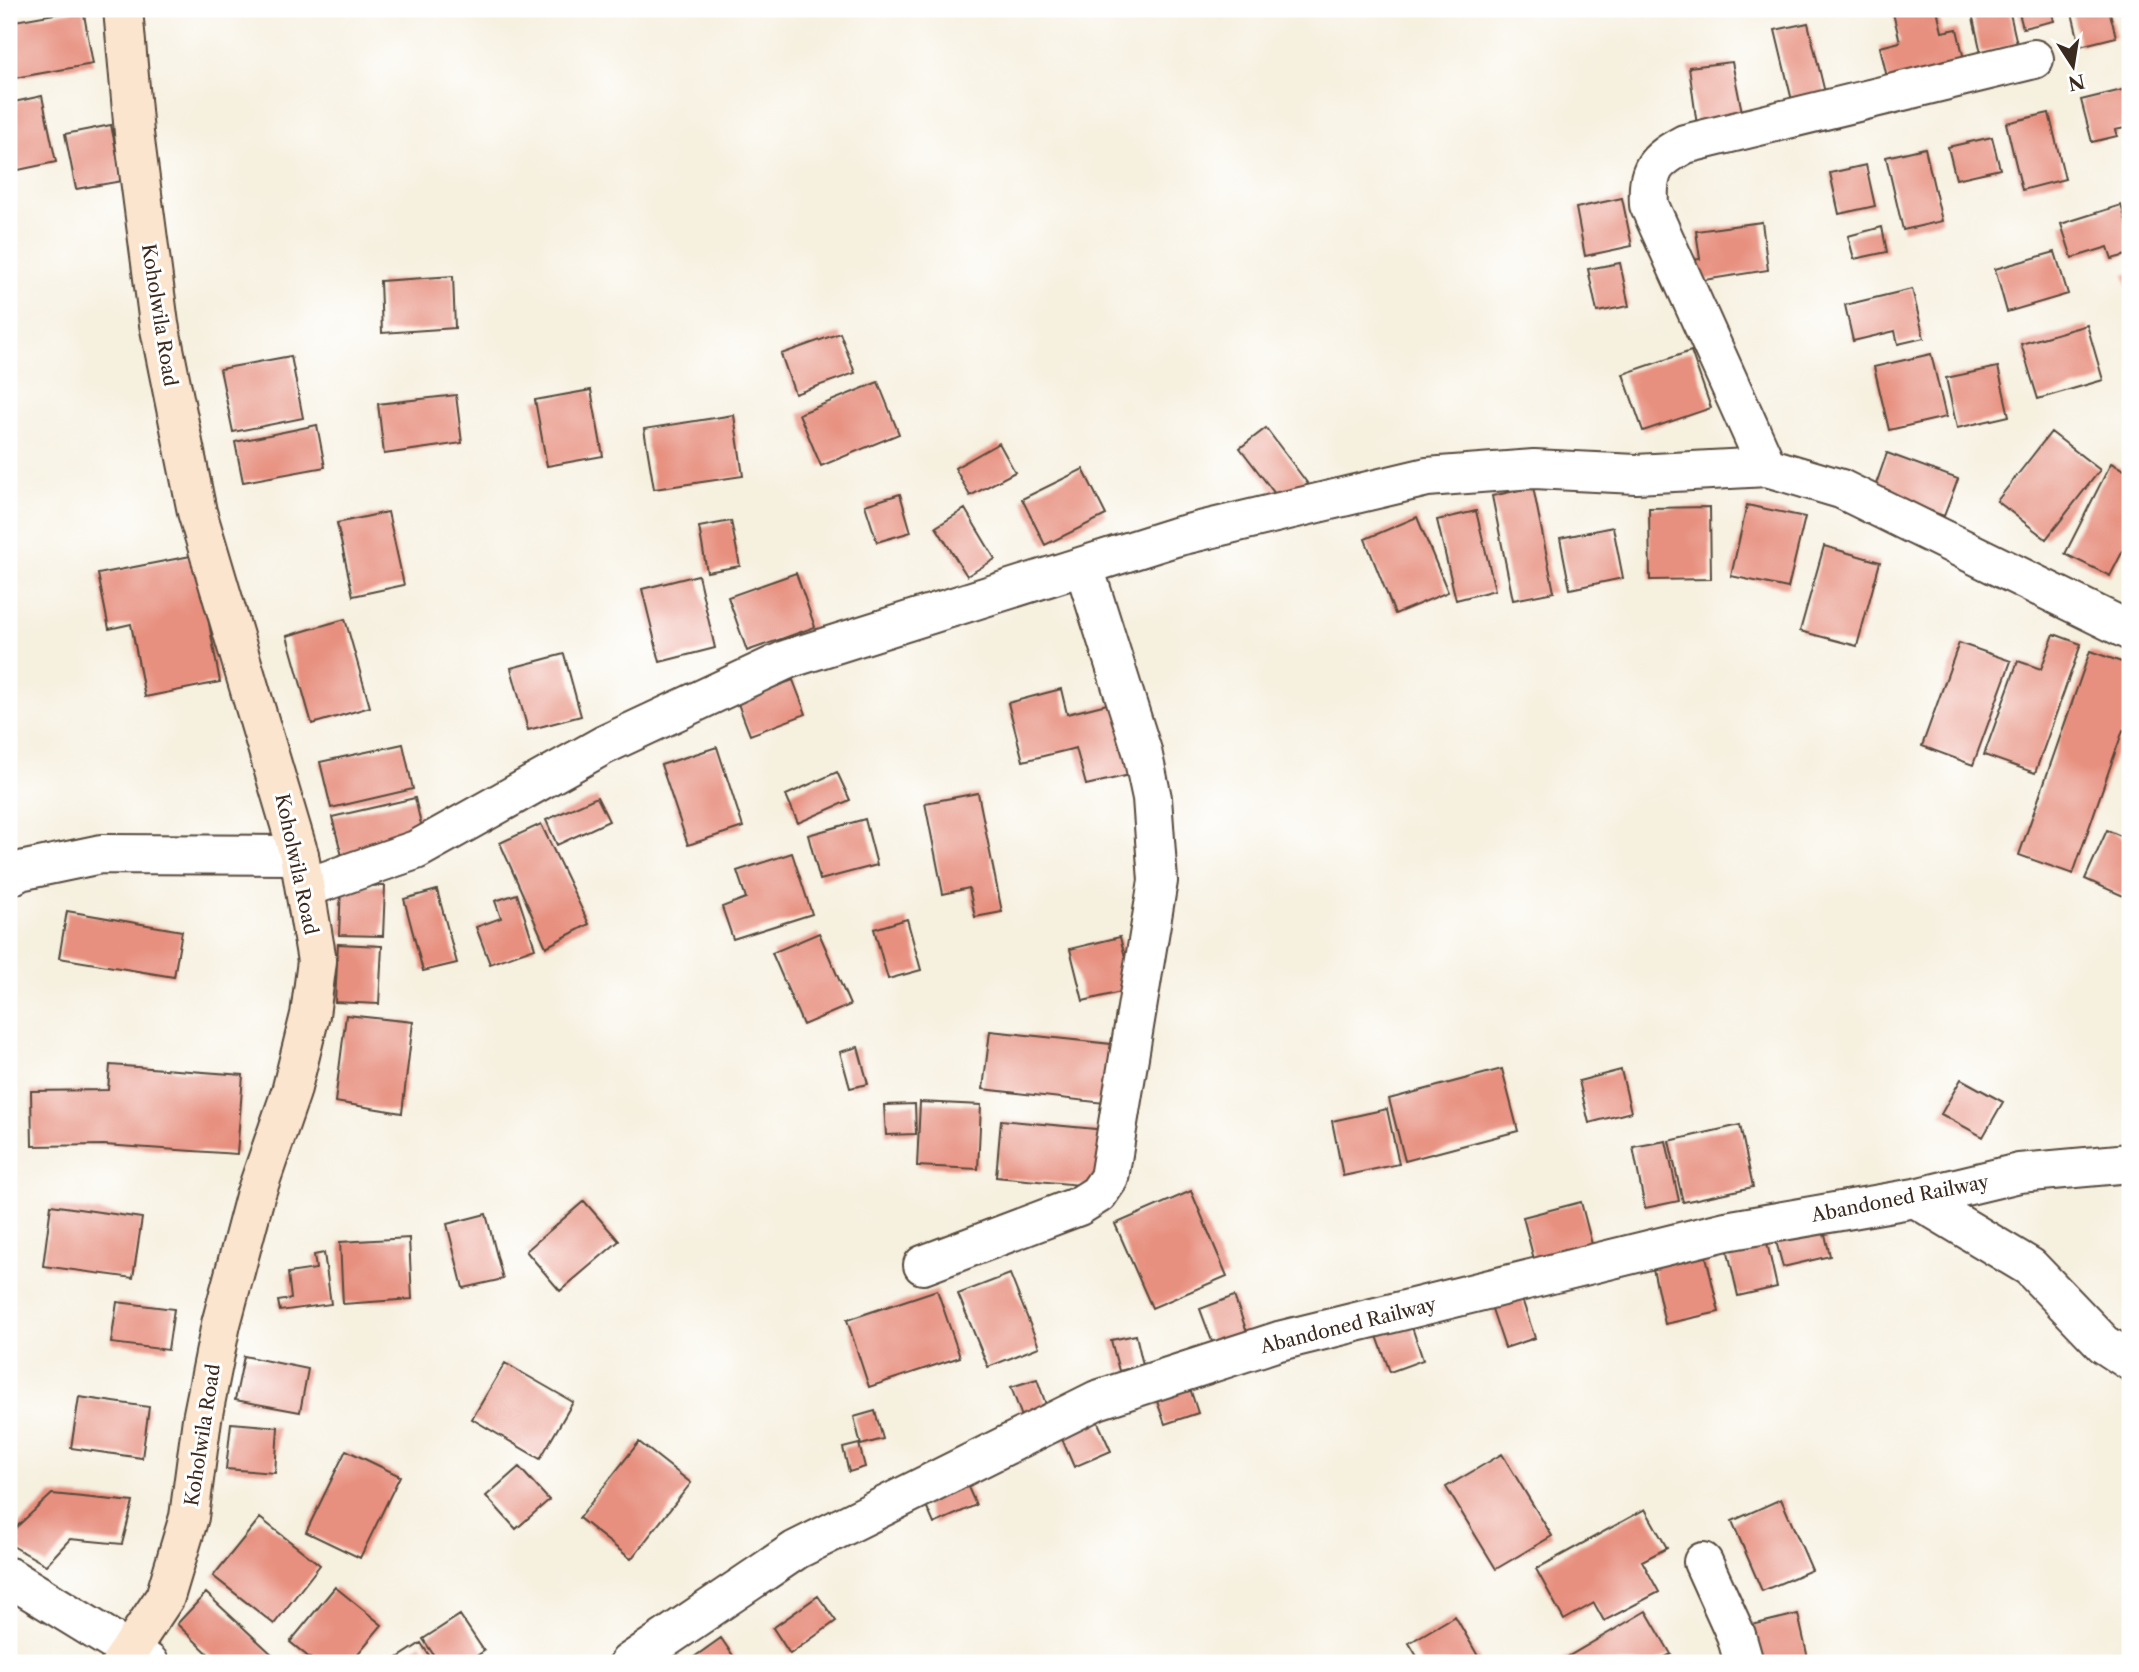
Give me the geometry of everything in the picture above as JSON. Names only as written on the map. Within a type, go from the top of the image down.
[{"type":"street","name":"Koholwila Road","points":[[123,9],[134,132],[159,324],[197,512],[302,871],[317,961],[310,1014],[290,1092],[255,1196],[221,1324],[202,1419],[189,1517],[165,1597],[133,1659]]},
{"type":"street","points":[[1766,467],[1649,205],[1648,180],[1660,158],[1685,144],[2034,59]]},
{"type":"street","points":[[9,877],[20,871],[101,854],[302,871],[416,850],[604,745],[788,659],[1175,537],[1427,477],[1534,468],[1636,474],[1766,467],[1841,489],[2130,631]]},
{"type":"street","points":[[923,1265],[1079,1206],[1098,1194],[1109,1178],[1157,881],[1152,798],[1142,751],[1084,567]]},
{"type":"street","name":"Abandoned Railway","points":[[629,1663],[796,1550],[1097,1400],[1279,1340],[1726,1231],[1915,1198],[2019,1173],[2130,1163]]},
{"type":"street","points":[[1915,1198],[2030,1267],[2104,1344],[2130,1361]]},
{"type":"street","points":[[1703,1562],[1736,1635],[1744,1663]]},
{"type":"street","points":[[9,1577],[133,1659]]},
{"type":"building","points":[[83,9],[93,64],[9,79],[9,22]]},
{"type":"building","points":[[1892,9],[1937,9],[1942,32],[1957,29],[1966,68],[1889,86],[1880,47],[1900,42]]},
{"type":"building","points":[[1971,9],[2009,9],[2017,44],[1981,53]]},
{"type":"building","points":[[2018,9],[2051,9],[2054,21],[2023,28]]},
{"type":"building","points":[[2071,9],[2109,9],[2116,37],[2080,46]]},
{"type":"building","points":[[1808,23],[1828,105],[1795,113],[1775,30]]},
{"type":"building","points":[[1732,62],[1745,127],[1698,133],[1689,67]]},
{"type":"building","points":[[2130,88],[2130,127],[2115,130],[2117,136],[2092,142],[2081,100]]},
{"type":"building","points":[[42,96],[56,162],[9,172],[9,103]]},
{"type":"building","points":[[2049,113],[2065,179],[2022,190],[2006,123]]},
{"type":"building","points":[[111,125],[122,181],[76,189],[65,134]]},
{"type":"building","points":[[1992,137],[2000,169],[1956,179],[1948,147]]},
{"type":"building","points":[[1925,148],[1942,221],[1903,230],[1886,157]]},
{"type":"building","points":[[1866,165],[1875,206],[1839,214],[1830,173]]},
{"type":"building","points":[[1622,198],[1632,246],[1585,256],[1576,208]]},
{"type":"building","points":[[2121,205],[2130,234],[2130,254],[2112,259],[2108,247],[2072,258],[2061,224]]},
{"type":"building","points":[[1762,222],[1768,270],[1704,280],[1706,286],[1686,261],[1700,259],[1696,231]]},
{"type":"building","points":[[1882,227],[1887,252],[1854,259],[1848,236]]},
{"type":"building","points":[[2055,252],[2068,294],[2007,312],[1995,269]]},
{"type":"building","points":[[1620,263],[1629,306],[1597,312],[1588,269]]},
{"type":"building","points":[[2130,273],[2130,294],[2124,275]]},
{"type":"building","points":[[453,276],[455,328],[382,333],[380,281]]},
{"type":"building","points":[[1912,289],[1924,338],[1898,344],[1895,331],[1853,341],[1845,305]]},
{"type":"building","points":[[2087,325],[2103,380],[2038,399],[2021,344]]},
{"type":"building","points":[[840,333],[855,373],[795,394],[781,354]]},
{"type":"building","points":[[1691,351],[1711,408],[1643,431],[1623,374]]},
{"type":"building","points":[[1931,354],[1946,417],[1889,430],[1874,367]]},
{"type":"building","points":[[291,356],[303,418],[233,432],[220,369]]},
{"type":"building","points":[[1998,367],[2009,416],[1957,428],[1946,378]]},
{"type":"building","points":[[878,382],[899,434],[821,466],[799,414]]},
{"type":"building","points":[[591,390],[603,456],[547,466],[535,400]]},
{"type":"building","points":[[456,395],[462,443],[384,454],[378,404]]},
{"type":"building","points":[[734,415],[743,476],[654,489],[644,429]]},
{"type":"building","points":[[317,425],[325,467],[243,482],[235,442]]},
{"type":"building","points":[[1266,428],[1308,484],[1282,503],[1240,448]]},
{"type":"building","points":[[2051,432],[2100,470],[2046,539],[1997,501]]},
{"type":"building","points":[[999,443],[1015,472],[970,496],[955,468]]},
{"type":"building","points":[[1887,453],[1958,479],[1944,516],[1874,490]]},
{"type":"building","points":[[2111,463],[2130,473],[2130,537],[2110,576],[2065,554]]},
{"type":"building","points":[[1083,469],[1106,515],[1045,545],[1022,499]]},
{"type":"building","points":[[1533,487],[1554,592],[1513,600],[1492,496]]},
{"type":"building","points":[[900,494],[911,532],[877,542],[865,505]]},
{"type":"building","points":[[1747,505],[1805,517],[1788,588],[1731,576]]},
{"type":"building","points":[[1710,507],[1711,579],[1650,580],[1649,508]]},
{"type":"building","points":[[965,509],[995,559],[967,576],[936,527]]},
{"type":"building","points":[[1476,511],[1495,590],[1456,600],[1437,520]]},
{"type":"building","points":[[388,512],[404,585],[353,596],[337,523]]},
{"type":"building","points":[[1417,517],[1448,592],[1395,614],[1365,539]]},
{"type":"building","points":[[731,521],[740,566],[707,572],[699,527]]},
{"type":"building","points":[[1613,527],[1623,578],[1570,589],[1560,538]]},
{"type":"building","points":[[1824,546],[1880,562],[1857,646],[1800,631]]},
{"type":"building","points":[[196,555],[220,682],[145,697],[131,624],[109,629],[98,574]]},
{"type":"building","points":[[796,573],[815,627],[747,651],[728,597]]},
{"type":"building","points":[[698,575],[715,648],[660,662],[642,589]]},
{"type":"building","points":[[345,619],[370,707],[312,724],[287,636]]},
{"type":"building","points":[[2054,634],[2081,644],[2035,773],[1984,755],[2018,661],[2041,669]]},
{"type":"building","points":[[1959,643],[2011,661],[1973,765],[1922,746]]},
{"type":"building","points":[[2090,651],[2130,665],[2130,733],[2123,730],[2073,874],[2019,855]]},
{"type":"building","points":[[564,654],[581,716],[528,730],[511,668]]},
{"type":"building","points":[[793,680],[806,714],[750,735],[737,701]]},
{"type":"building","points":[[1061,689],[1067,714],[1119,701],[1138,773],[1086,785],[1076,748],[1023,761],[1008,703]]},
{"type":"building","points":[[9,692],[17,710],[9,714]]},
{"type":"building","points":[[403,744],[413,789],[331,808],[320,762]]},
{"type":"building","points":[[717,747],[743,827],[688,845],[661,765]]},
{"type":"building","points":[[837,772],[850,800],[798,823],[786,795]]},
{"type":"building","points":[[978,793],[1002,912],[975,917],[969,888],[943,894],[925,803]]},
{"type":"building","points":[[597,797],[609,821],[557,845],[546,820]]},
{"type":"building","points":[[415,798],[424,837],[342,856],[332,817]]},
{"type":"building","points":[[865,819],[877,865],[820,880],[808,835]]},
{"type":"building","points":[[541,824],[589,924],[546,947],[500,843]]},
{"type":"building","points":[[2107,830],[2130,840],[2130,899],[2085,879]]},
{"type":"building","points":[[792,853],[812,914],[733,939],[722,907],[746,898],[737,871]]},
{"type":"building","points":[[341,885],[385,886],[383,936],[339,935]]},
{"type":"building","points":[[437,890],[457,963],[423,971],[404,899]]},
{"type":"building","points":[[517,894],[535,948],[490,964],[476,927],[501,918],[495,901]]},
{"type":"building","points":[[67,911],[182,931],[174,977],[59,958]]},
{"type":"building","points":[[907,919],[921,970],[888,979],[874,929]]},
{"type":"building","points":[[819,933],[850,1005],[803,1025],[772,953]]},
{"type":"building","points":[[1120,937],[1133,989],[1083,1001],[1070,949]]},
{"type":"building","points":[[338,944],[382,946],[379,1004],[335,1002]]},
{"type":"building","points":[[346,1015],[413,1022],[402,1113],[335,1102]]},
{"type":"building","points":[[990,1031],[1111,1044],[1104,1103],[983,1089]]},
{"type":"building","points":[[858,1047],[868,1084],[850,1088],[840,1052]]},
{"type":"building","points":[[110,1065],[243,1075],[237,1154],[104,1145],[32,1146],[31,1091],[108,1090]]},
{"type":"building","points":[[1502,1069],[1518,1131],[1405,1161],[1389,1099]]},
{"type":"building","points":[[1621,1070],[1631,1112],[1589,1123],[1579,1081]]},
{"type":"building","points":[[1961,1079],[2003,1102],[1983,1137],[1941,1114]]},
{"type":"building","points":[[920,1102],[981,1105],[978,1169],[917,1166]]},
{"type":"building","points":[[915,1104],[916,1134],[886,1135],[884,1105]]},
{"type":"building","points":[[1387,1109],[1399,1164],[1343,1176],[1332,1121]]},
{"type":"building","points":[[1001,1120],[1106,1130],[1101,1187],[996,1177]]},
{"type":"building","points":[[1740,1125],[1753,1187],[1683,1202],[1669,1141]]},
{"type":"building","points":[[1666,1141],[1679,1201],[1645,1208],[1633,1147]]},
{"type":"building","points":[[1191,1191],[1227,1276],[1152,1308],[1115,1224]]},
{"type":"building","points":[[584,1201],[619,1241],[560,1291],[526,1251]]},
{"type":"building","points":[[1581,1202],[1594,1252],[1536,1267],[1523,1217]]},
{"type":"building","points":[[51,1205],[142,1218],[133,1278],[43,1266]]},
{"type":"building","points":[[486,1214],[503,1279],[463,1288],[447,1224]]},
{"type":"building","points":[[1824,1230],[1830,1256],[1783,1267],[1776,1241]]},
{"type":"building","points":[[1765,1234],[1777,1287],[1738,1296],[1726,1243]]},
{"type":"building","points":[[409,1238],[412,1299],[343,1304],[340,1242]]},
{"type":"building","points":[[1705,1252],[1719,1312],[1665,1324],[1652,1264]]},
{"type":"building","points":[[324,1253],[331,1304],[280,1311],[278,1301],[291,1299],[288,1273],[316,1269],[314,1255]]},
{"type":"building","points":[[1010,1274],[1039,1347],[988,1367],[958,1294]]},
{"type":"building","points":[[937,1290],[960,1357],[869,1387],[847,1320]]},
{"type":"building","points":[[1520,1293],[1535,1338],[1505,1348],[1490,1303]]},
{"type":"building","points":[[1234,1296],[1247,1332],[1213,1344],[1200,1309]]},
{"type":"building","points":[[117,1302],[174,1309],[168,1350],[111,1343]]},
{"type":"building","points":[[1410,1321],[1423,1360],[1390,1372],[1376,1333]]},
{"type":"building","points":[[1136,1335],[1143,1365],[1119,1371],[1111,1340]]},
{"type":"building","points":[[244,1356],[308,1369],[300,1412],[235,1400]]},
{"type":"building","points":[[505,1363],[573,1402],[540,1459],[472,1419]]},
{"type":"building","points":[[1037,1379],[1050,1416],[1025,1425],[1011,1387]]},
{"type":"building","points":[[1187,1379],[1198,1413],[1165,1424],[1153,1390]]},
{"type":"building","points":[[79,1397],[149,1407],[142,1458],[71,1448]]},
{"type":"building","points":[[875,1411],[883,1439],[861,1445],[854,1417]]},
{"type":"building","points":[[1095,1416],[1111,1451],[1074,1467],[1059,1432]]},
{"type":"building","points":[[231,1423],[278,1427],[275,1473],[226,1469]]},
{"type":"building","points":[[639,1442],[691,1483],[631,1559],[579,1518]]},
{"type":"building","points":[[859,1444],[865,1467],[849,1472],[843,1448]]},
{"type":"building","points":[[346,1450],[400,1476],[360,1558],[306,1532]]},
{"type":"building","points":[[1502,1454],[1552,1536],[1496,1569],[1446,1487]]},
{"type":"building","points":[[519,1467],[549,1500],[516,1529],[486,1496]]},
{"type":"building","points":[[964,1478],[976,1505],[934,1524],[922,1496]]},
{"type":"building","points":[[52,1494],[133,1502],[122,1544],[70,1539],[46,1565],[9,1544],[9,1534]]},
{"type":"building","points":[[1781,1499],[1812,1570],[1762,1591],[1732,1521]]},
{"type":"building","points":[[1645,1509],[1667,1548],[1642,1561],[1659,1592],[1604,1621],[1594,1603],[1564,1620],[1536,1569]]},
{"type":"building","points":[[260,1518],[320,1565],[274,1624],[213,1576]]},
{"type":"building","points":[[335,1587],[382,1625],[350,1663],[316,1663],[290,1642]]},
{"type":"building","points":[[206,1593],[275,1657],[269,1663],[218,1663],[177,1624]]},
{"type":"building","points":[[818,1596],[836,1621],[790,1654],[773,1628]]},
{"type":"building","points":[[1646,1611],[1671,1654],[1654,1663],[1566,1663],[1564,1659]]},
{"type":"building","points":[[1798,1614],[1809,1663],[1757,1663],[1748,1626]]},
{"type":"building","points":[[460,1615],[484,1651],[466,1663],[439,1663],[423,1639]]},
{"type":"building","points":[[1455,1616],[1482,1663],[1421,1663],[1409,1643]]},
{"type":"building","points":[[721,1638],[738,1663],[692,1663],[690,1660]]},
{"type":"building","points":[[421,1643],[434,1663],[390,1663]]}]
